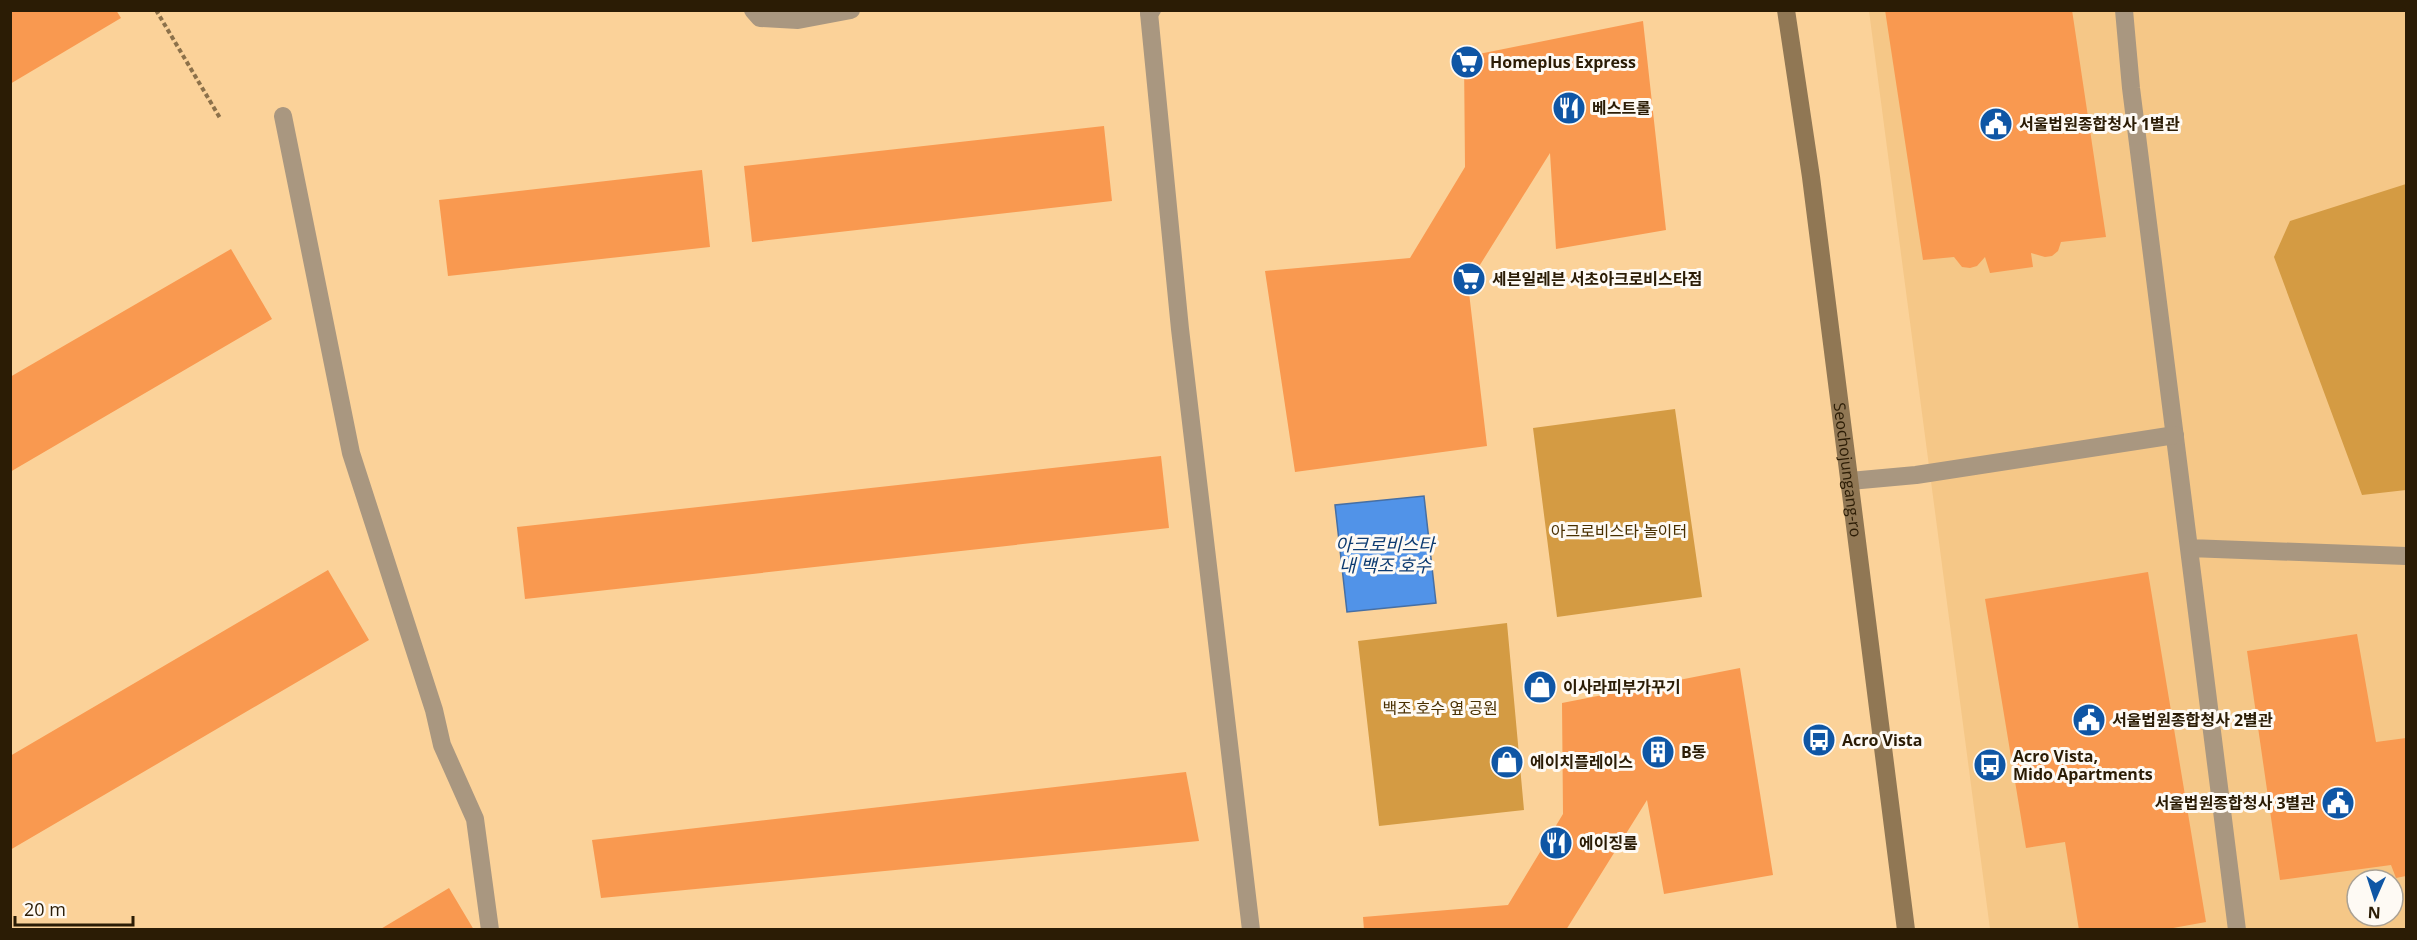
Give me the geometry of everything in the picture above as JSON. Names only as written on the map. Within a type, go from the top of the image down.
[{"type":"main road","name":"Seochojungang-ro","points":[[1786,10],[1850,481],[1906,930]]},
{"type":"street","points":[[753,10],[760,18],[798,20],[851,10]]},
{"type":"street","points":[[2124,10],[2132,100],[2237,930]]},
{"type":"street","points":[[1150,11],[1180,329],[1251,930]]},
{"type":"street","points":[[283,116],[351,453],[434,710],[442,745],[475,819],[490,930]]},
{"type":"street","points":[[1850,481],[1916,475],[2175,435]]},
{"type":"street","points":[[2189,548],[2406,555]]},
{"type":"path","points":[[156,10],[220,117]]},
{"type":"shaded area","points":[[1869,11],[2406,11],[2406,929],[1990,929]]},
{"type":"green space","points":[[2406,184],[2406,490],[2362,495],[2274,257],[2290,221]]},
{"type":"green space","name":"아크로비스타 놀이터","points":[[1675,409],[1702,597],[1557,617],[1533,428]]},
{"type":"green space","name":"백조 호수 옆 공원","points":[[1507,623],[1524,810],[1379,826],[1358,641]]},
{"type":"water","name":"아크로비스타 내 백조 호수","points":[[1424,496],[1436,603],[1347,612],[1335,505]]},
{"type":"building","points":[[10,10],[116,10],[121,18],[10,84]]},
{"type":"building","name":"서울법원종합청사 1별관","points":[[1885,10],[2072,10],[2106,237],[2061,242],[2058,251],[2052,256],[2045,257],[2031,253],[2033,267],[1990,273],[1985,257],[1977,266],[1970,268],[1962,267],[1954,257],[1923,260]]},
{"type":"building","points":[[1643,21],[1666,230],[1556,249],[1550,153],[1468,284],[1487,446],[1295,472],[1265,271],[1410,258],[1465,167],[1464,57]]},
{"type":"building","points":[[1104,126],[1112,201],[752,242],[744,166]]},
{"type":"building","points":[[702,170],[710,247],[448,276],[439,200]]},
{"type":"building","points":[[231,249],[272,319],[10,472],[10,377]]},
{"type":"building","points":[[1161,456],[1169,528],[525,599],[517,527]]},
{"type":"building","points":[[328,570],[369,640],[10,850],[10,756]]},
{"type":"building","name":"서울법원종합청사 2별관","points":[[2148,572],[2206,922],[2162,930],[2079,930],[2065,842],[2026,848],[1985,599]]},
{"type":"building","name":"서울법원종합청사 3별관","points":[[2357,634],[2376,742],[2406,738],[2406,876],[2405,868],[2392,868],[2391,865],[2345,868],[2345,871],[2280,880],[2247,651]]},
{"type":"building","name":"B동","points":[[1740,668],[1773,875],[1664,894],[1647,800],[1566,930],[1364,930],[1363,917],[1508,905],[1563,814],[1562,703]]},
{"type":"building","points":[[1186,772],[1199,841],[601,898],[592,840]]},
{"type":"building","points":[[449,888],[474,930],[379,930]]},
{"type":"place","name":"Homeplus Express","points":[[1467,62]]},
{"type":"place","name":"베스트롤","points":[[1569,108]]},
{"type":"place","name":"서울법원종합청사 1별관","points":[[1996,124]]},
{"type":"place","name":"세븐일레븐 서초아크로비스타점","points":[[1469,279]]},
{"type":"place","name":"이사라피부가꾸기","points":[[1540,687]]},
{"type":"place","name":"서울법원종합청사 2별관","points":[[2089,720]]},
{"type":"place","name":"Acro Vista","points":[[1819,740]]},
{"type":"place","name":"B동","points":[[1658,752]]},
{"type":"place","name":"에이치플레이스","points":[[1507,762]]},
{"type":"place","name":"Acro Vista, Mido Apartments","points":[[1990,765]]},
{"type":"place","name":"서울법원종합청사 3별관","points":[[2338,803]]},
{"type":"place","name":"에이징룸","points":[[1556,843]]}]
